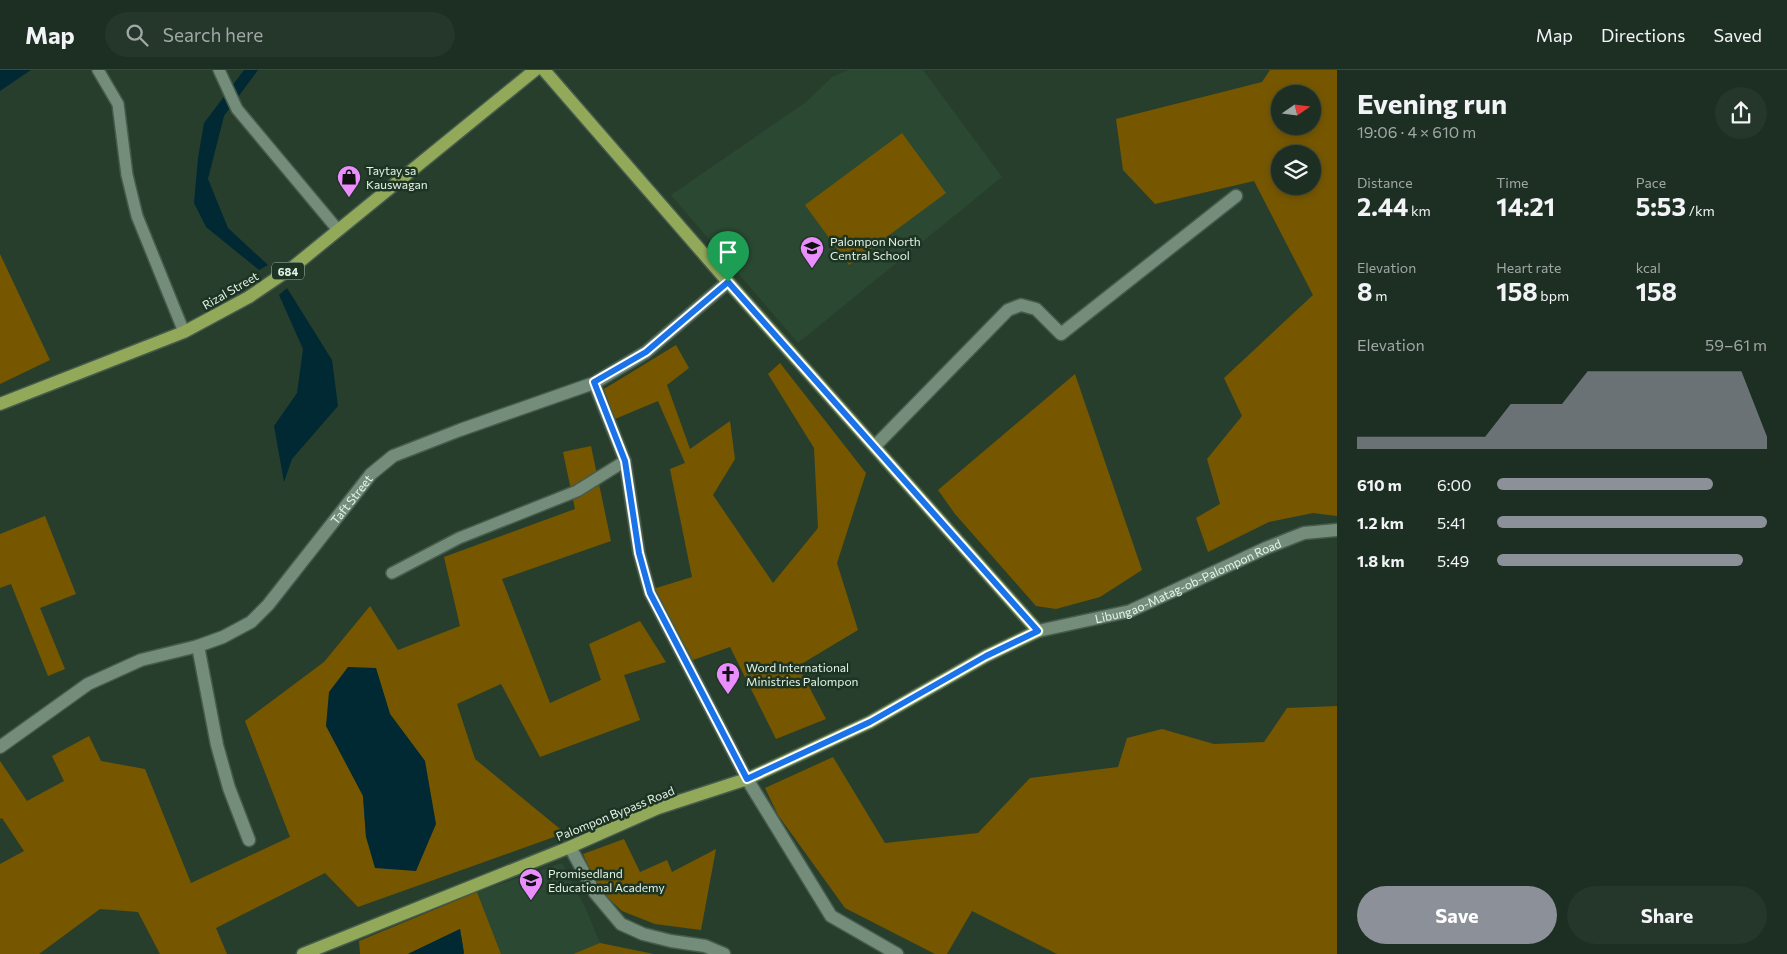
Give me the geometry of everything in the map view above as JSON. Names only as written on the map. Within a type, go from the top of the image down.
[{"type":"main road","name":"Rizal Street","points":[[0,404],[184,332],[249,297],[293,267],[535,70]]},
{"type":"main road","points":[[544,70],[728,282],[1038,631]]},
{"type":"main road","name":"Palompon Bypass Road","points":[[303,954],[570,847],[658,808],[747,779],[870,722],[986,656],[1038,631]]},
{"type":"street","points":[[98,70],[118,104],[127,175],[137,216],[184,332]]},
{"type":"street","points":[[219,70],[237,109],[338,230]]},
{"type":"street","points":[[875,446],[1008,310],[1021,305],[1036,309],[1061,334],[1236,196]]},
{"type":"street","name":"Taft Street","points":[[0,747],[88,684],[142,660],[198,646],[223,637],[251,622],[268,605],[371,474],[393,456],[594,382],[646,352],[728,282]]},
{"type":"street","points":[[594,382],[625,461],[639,553],[650,593],[747,779],[831,916],[897,954]]},
{"type":"street","points":[[392,573],[459,538],[577,491],[625,461]]},
{"type":"street","name":"Libungao-Matag-ob-Palompon Road","points":[[1038,631],[1130,611],[1266,548],[1304,533],[1337,530]]},
{"type":"street","points":[[198,646],[217,745],[229,788],[249,840]]},
{"type":"street","points":[[570,847],[595,893],[621,924],[642,934],[705,946],[724,954]]},
{"type":"shaded area","name":"Palompon North Central School","points":[[849,70],[923,70],[1002,177],[798,343],[671,195],[806,102],[832,77]]},
{"type":"shaded area","points":[[1270,70],[1337,70],[1337,516],[1313,513],[1269,522],[1208,552],[1196,518],[1220,504],[1207,459],[1242,416],[1224,378],[1313,295],[1254,181],[1155,204],[1123,170],[1116,119],[1262,82]]},
{"type":"shaded area","points":[[902,133],[946,193],[849,265],[805,205]]},
{"type":"shaded area","points":[[0,254],[50,360],[0,384]]},
{"type":"shaded area","points":[[676,345],[689,368],[667,385],[690,449],[730,421],[735,459],[713,495],[773,583],[818,528],[814,448],[768,374],[780,363],[866,473],[837,563],[858,630],[798,666],[826,719],[776,739],[730,647],[693,660],[653,589],[692,577],[670,469],[685,463],[658,401],[615,419],[604,389]]},
{"type":"shaded area","points":[[1075,374],[1142,570],[1100,597],[1056,609],[1036,606],[955,514],[938,490]]},
{"type":"shaded area","points":[[591,446],[611,541],[502,579],[550,703],[601,680],[589,644],[640,621],[666,662],[624,675],[640,720],[540,757],[501,684],[457,704],[475,759],[565,833],[358,907],[325,873],[216,928],[227,954],[160,954],[138,912],[100,909],[39,954],[0,954],[0,864],[24,851],[2,818],[0,819],[0,761],[27,801],[64,781],[52,756],[89,736],[101,761],[145,769],[191,883],[290,837],[245,721],[324,662],[370,606],[398,650],[460,626],[444,557],[575,509],[563,452]],"holes":[[[376,669],[390,714],[425,761],[366,837],[363,796]]]},
{"type":"shaded area","points":[[45,516],[76,594],[40,608],[65,669],[48,676],[11,584],[0,588],[0,534]]},
{"type":"shaded area","points":[[1337,706],[1337,954],[1057,954],[972,911],[947,954],[935,954],[845,908],[778,815],[765,788],[833,757],[885,843],[978,833],[1030,778],[1118,767],[1127,738],[1162,729],[1214,744],[1264,742],[1287,708]]},
{"type":"shaded area","points":[[624,839],[640,872],[667,860],[672,872],[716,849],[701,930],[655,924],[622,911],[600,890],[583,854]]},
{"type":"shaded area","name":"Promisedland Educational Academy","points":[[562,863],[586,909],[600,943],[573,954],[501,954],[477,892]]},
{"type":"shaded area","points":[[477,892],[501,954],[463,954],[460,929],[408,954],[360,954],[359,941]]},
{"type":"shaded area","points":[[600,943],[654,954],[573,954]]},
{"type":"water","points":[[0,70],[31,70],[0,91]]},
{"type":"water","points":[[244,70],[258,70],[224,116],[208,179],[228,228],[268,265],[259,270],[206,227],[194,203],[198,158],[204,123]]},
{"type":"water","points":[[287,288],[332,360],[338,406],[292,459],[284,482],[274,426],[297,393],[303,349],[279,295]]},
{"type":"water","points":[[348,667],[376,668],[390,714],[425,761],[436,824],[416,871],[375,868],[366,837],[363,796],[326,726],[329,692]]},
{"type":"water","points":[[460,929],[463,954],[408,954]]},
{"type":"place","name":"Taytay sa Kauswagan","points":[[349,198]]},
{"type":"place","name":"Palompon North Central School","points":[[812,269]]},
{"type":"place","name":"Word International Ministries Palompon","points":[[728,695]]},
{"type":"place","name":"Promisedland Educational Academy","points":[[531,901]]},
{"type":"route","points":[[728,282],[1038,631],[986,656],[870,722],[747,779],[650,593],[639,553],[625,461],[594,382],[646,352],[728,282]]}]
